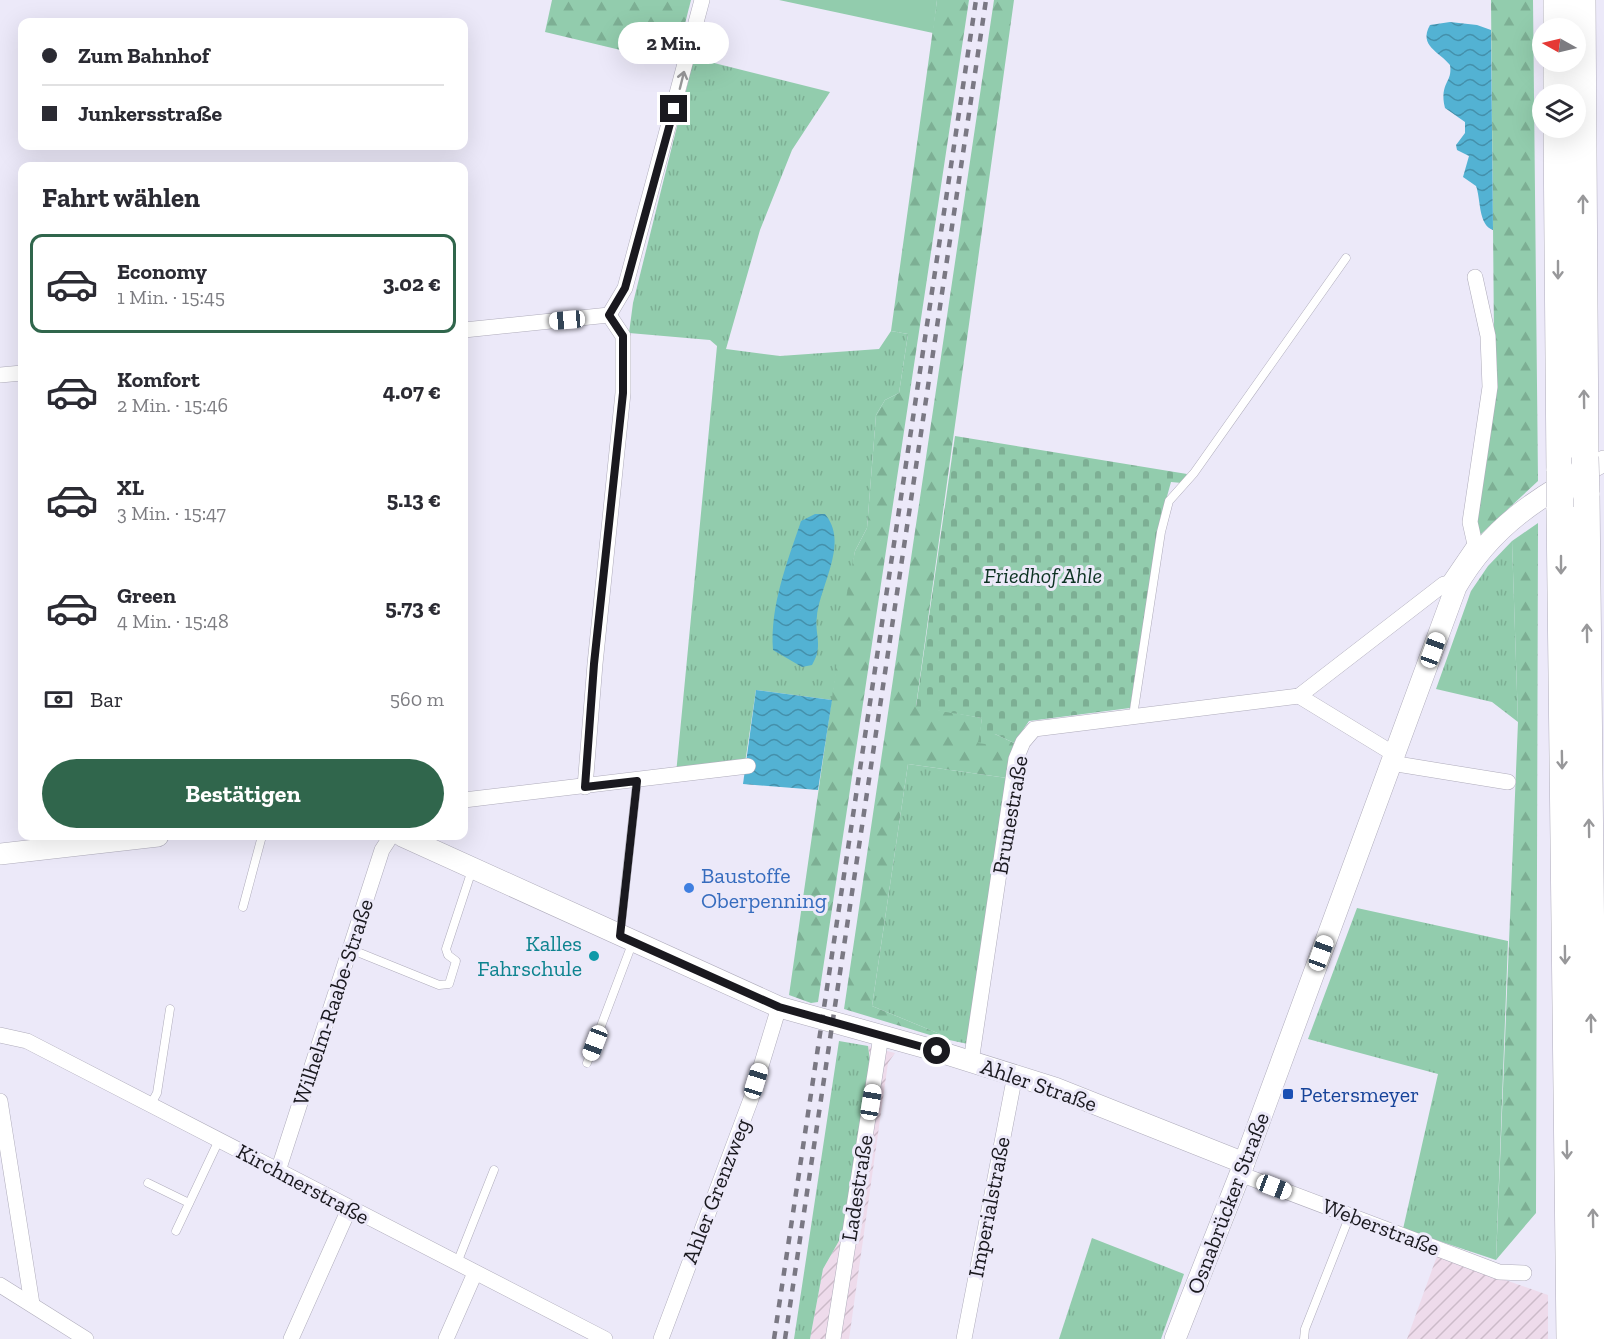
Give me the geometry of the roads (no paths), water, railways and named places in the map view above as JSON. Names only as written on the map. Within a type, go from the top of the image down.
[{"type":"highway","points":[[1557,0],[1557,18]]},
{"type":"highway","points":[[1582,0],[1595,459],[1586,493],[1594,1339]]},
{"type":"highway","points":[[1557,138],[1570,1339]]},
{"type":"main road","name":"Osnabrücker Straße","points":[[1175,1339],[1242,1168],[1393,759],[1450,585],[1477,545],[1595,459]]},
{"type":"main road","points":[[0,854],[123,840]]},
{"type":"main road","name":"Ahler Straße","points":[[411,840],[779,1007],[1015,1075],[1242,1168]]},
{"type":"street","points":[[609,315],[625,288],[702,0]]},
{"type":"street","points":[[1475,277],[1488,336],[1490,387],[1470,522],[1477,545]]},
{"type":"street","points":[[468,330],[609,315]]},
{"type":"street","points":[[585,787],[594,664],[623,393],[623,336],[609,315]]},
{"type":"street","points":[[0,375],[18,373]]},
{"type":"street","points":[[1450,585],[1299,696],[1393,759],[1508,782]]},
{"type":"street","name":"Brunestraße","points":[[971,1062],[1016,759],[1023,742],[1034,729],[1299,696]]},
{"type":"street","points":[[468,800],[748,766]]},
{"type":"street","name":"Wilhelm-Raabe-Straße","points":[[278,1171],[382,850],[388,840]]},
{"type":"street","name":"Ahler Grenzweg","points":[[661,1339],[751,1100],[779,1007]]},
{"type":"street","name":"Kirchnerstraße","points":[[0,1035],[27,1041],[605,1339]]},
{"type":"street","name":"Ladestraße","points":[[833,1339],[881,1036]]},
{"type":"street","name":"Imperialstraße","points":[[964,1339],[1015,1075]]},
{"type":"street","points":[[0,1101],[32,1305]]},
{"type":"street","name":"Weberstraße","points":[[1242,1168],[1350,1215],[1499,1272],[1524,1273]]},
{"type":"street","points":[[291,1339],[349,1209]]},
{"type":"street","points":[[446,1339],[475,1273]]},
{"type":"street","points":[[0,1285],[86,1339]]},
{"type":"lane","points":[[1133,716],[1161,532],[1170,501],[1194,473],[1346,258]]},
{"type":"lane","points":[[587,1063],[627,939],[637,781]]},
{"type":"lane","points":[[243,907],[261,840]]},
{"type":"lane","points":[[350,949],[439,985],[449,984],[456,961],[448,956],[446,949],[472,868]]},
{"type":"lane","points":[[151,1104],[157,1093],[170,1009]]},
{"type":"lane","points":[[176,1231],[219,1140]]},
{"type":"lane","points":[[457,1263],[494,1170]]},
{"type":"lane","points":[[148,1183],[189,1203]]},
{"type":"lane","points":[[1304,1339],[1305,1329],[1350,1215]]},
{"type":"water","points":[[1450,22],[1477,25],[1491,30],[1493,230],[1488,227],[1482,217],[1476,186],[1463,177],[1469,156],[1457,150],[1456,145],[1465,133],[1465,122],[1445,108],[1444,93],[1450,76],[1450,65],[1428,43],[1427,32],[1430,25]]},
{"type":"water","points":[[815,514],[825,514],[832,525],[834,550],[832,564],[819,603],[816,623],[818,646],[816,658],[812,665],[802,667],[773,650],[774,617],[785,568],[801,521]]},
{"type":"water","points":[[756,690],[832,700],[818,790],[743,784]]},
{"type":"railway","points":[[774,1339],[976,0]]},
{"type":"railway","points":[[785,1339],[986,0]]},
{"type":"place","name":"Baustoffe Oberpenning","points":[[689,888]]},
{"type":"place","name":"Kalles Fahrschule","points":[[594,956]]},
{"type":"place","name":"Petersmeyer","points":[[1288,1094]]},
{"type":"park label","name":"Friedhof Ahle","points":[[1043,575]]}]
